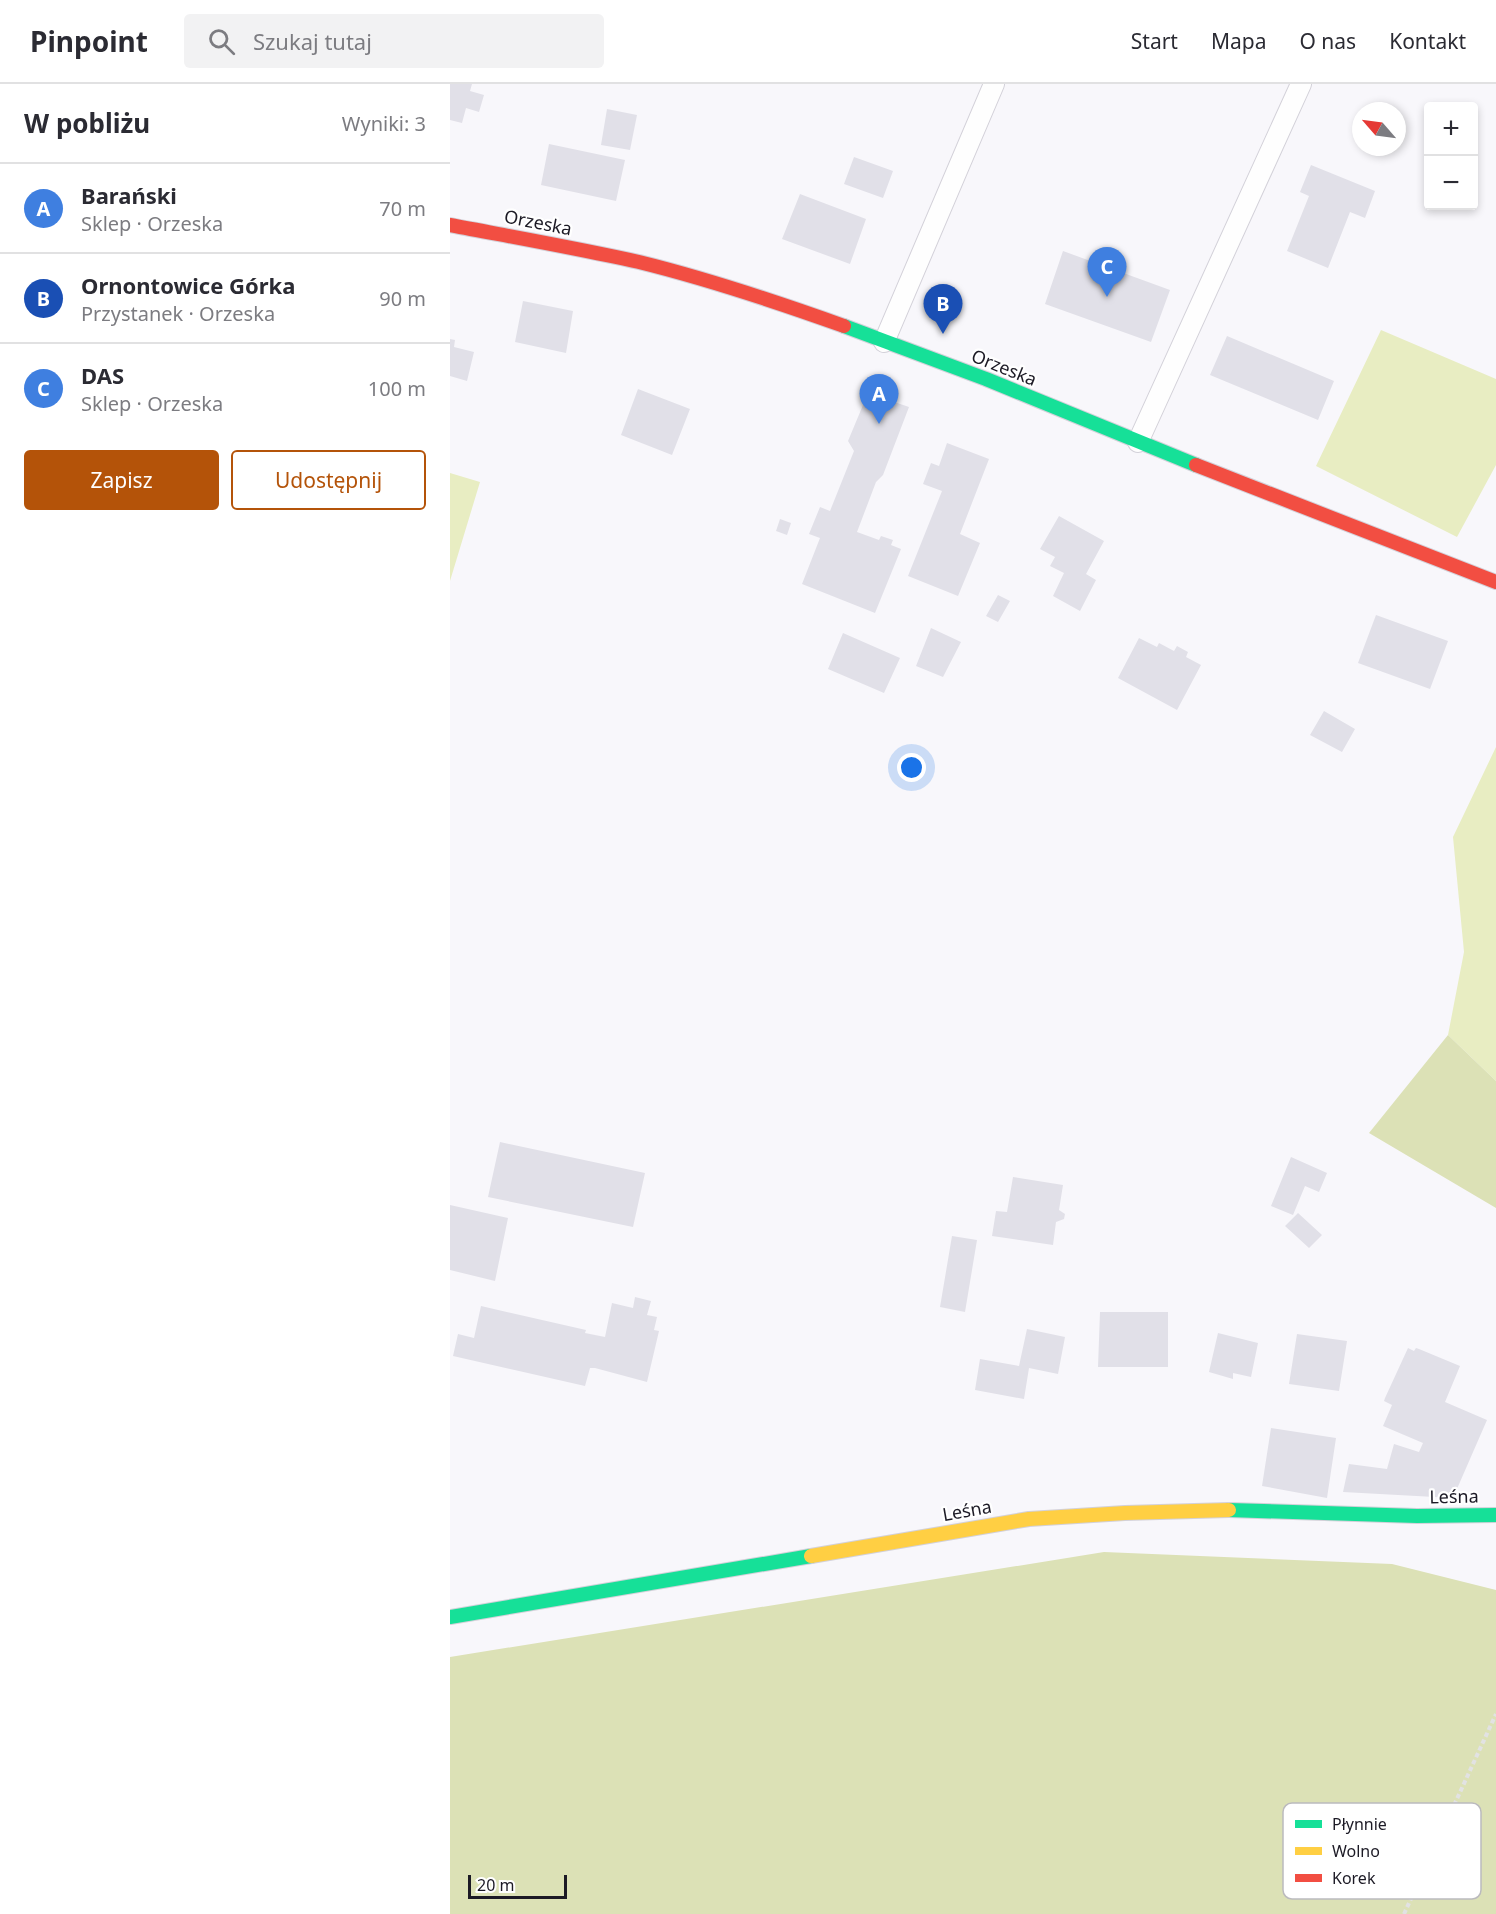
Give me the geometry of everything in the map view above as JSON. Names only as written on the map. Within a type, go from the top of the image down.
[{"type":"street","name":"Orzeska","points":[[450,225],[590,252],[698,278],[969,373],[1496,582]]},
{"type":"street","name":"Leśna","points":[[450,1617],[1029,1519],[1116,1512],[1262,1511],[1370,1515],[1496,1515]]},
{"type":"lane","points":[[884,342],[994,84]]},
{"type":"lane","points":[[1138,441],[1301,84]]},
{"type":"path","points":[[1455,1803],[1496,1714]]},
{"type":"path","points":[[1404,1914],[1411,1899]]},
{"type":"green space","points":[[1381,330],[1496,379],[1496,465],[1457,537],[1316,466]]},
{"type":"green space","points":[[450,473],[480,482],[450,581]]},
{"type":"green space","points":[[1496,747],[1496,1081],[1448,1035],[1464,952],[1453,837]]},
{"type":"green space","points":[[1448,1035],[1496,1081],[1496,1208],[1369,1133]]},
{"type":"green space","points":[[1104,1552],[1392,1564],[1496,1590],[1496,1914],[450,1914],[450,1657]]},
{"type":"building","points":[[450,84],[472,84],[470,91],[484,95],[479,112],[466,108],[462,123],[450,120]]},
{"type":"building","points":[[607,109],[637,115],[630,150],[601,145]]},
{"type":"building","points":[[549,144],[625,160],[616,201],[541,185]]},
{"type":"building","points":[[854,157],[893,171],[883,198],[844,184]]},
{"type":"building","points":[[1311,165],[1375,191],[1365,218],[1350,212],[1328,268],[1287,251],[1309,196],[1300,192]]},
{"type":"building","points":[[800,194],[866,219],[850,264],[782,239]]},
{"type":"building","points":[[1063,251],[1170,290],[1151,342],[1045,304]]},
{"type":"building","points":[[523,301],[573,311],[566,353],[515,342]]},
{"type":"building","points":[[1227,336],[1334,381],[1318,420],[1210,375]]},
{"type":"building","points":[[450,339],[455,340],[454,347],[474,352],[467,381],[450,376]]},
{"type":"building","points":[[638,389],[690,409],[672,455],[621,435]]},
{"type":"building","points":[[868,393],[909,407],[883,475],[876,482],[857,532],[879,540],[881,536],[893,540],[891,545],[901,549],[875,613],[802,584],[820,538],[809,534],[820,507],[830,511],[854,451],[848,441]]},
{"type":"building","points":[[947,443],[989,459],[960,534],[980,543],[958,596],[908,576],[942,491],[923,484],[931,463],[939,466]]},
{"type":"building","points":[[1059,516],[1104,541],[1086,574],[1096,580],[1080,611],[1053,596],[1064,573],[1050,566],[1055,557],[1040,549]]},
{"type":"building","points":[[780,519],[791,523],[787,535],[776,531]]},
{"type":"building","points":[[998,595],[1010,601],[998,622],[986,616]]},
{"type":"building","points":[[1376,615],[1448,641],[1430,689],[1358,663]]},
{"type":"building","points":[[931,628],[961,642],[943,677],[916,666]]},
{"type":"building","points":[[843,633],[900,658],[884,693],[828,669]]},
{"type":"building","points":[[1139,638],[1157,647],[1159,643],[1174,651],[1177,646],[1188,652],[1186,657],[1201,665],[1177,710],[1118,678]]},
{"type":"building","points":[[1324,711],[1355,729],[1342,752],[1310,735]]},
{"type":"building","points":[[500,1142],[645,1173],[633,1227],[488,1197]]},
{"type":"building","points":[[1291,1157],[1327,1173],[1319,1192],[1305,1186],[1293,1215],[1271,1206]]},
{"type":"building","points":[[1013,1177],[1063,1185],[1059,1210],[1065,1214],[1064,1219],[1056,1222],[1053,1245],[992,1236],[996,1211],[1007,1212]]},
{"type":"building","points":[[450,1205],[508,1218],[495,1281],[450,1270]]},
{"type":"building","points":[[1298,1213],[1322,1235],[1309,1248],[1285,1226]]},
{"type":"building","points":[[952,1236],[977,1240],[965,1312],[940,1307]]},
{"type":"building","points":[[635,1297],[651,1301],[647,1315],[657,1317],[654,1330],[659,1331],[647,1382],[590,1368],[585,1386],[453,1356],[458,1334],[474,1338],[481,1306],[586,1330],[585,1333],[605,1337],[612,1303],[633,1308]]},
{"type":"building","points":[[1100,1312],[1168,1312],[1168,1367],[1098,1367]]},
{"type":"building","points":[[1027,1329],[1065,1337],[1058,1374],[1029,1368],[1024,1399],[975,1390],[980,1359],[1019,1366]]},
{"type":"building","points":[[1218,1333],[1258,1343],[1251,1377],[1233,1373],[1233,1379],[1209,1372]]},
{"type":"building","points":[[1297,1334],[1347,1341],[1339,1391],[1289,1384]]},
{"type":"building","points":[[1408,1348],[1414,1351],[1416,1348],[1419,1349],[1460,1366],[1445,1402],[1487,1420],[1453,1498],[1343,1492],[1349,1464],[1387,1469],[1394,1444],[1419,1452],[1423,1443],[1383,1426],[1392,1405],[1384,1401]]},
{"type":"building","points":[[1271,1428],[1336,1438],[1327,1498],[1262,1486]]},
{"type":"traffic: fast","points":[[844,326],[986,379],[1196,465]]},
{"type":"traffic: fast","points":[[1229,1510],[1417,1516],[1496,1515]]},
{"type":"traffic: fast","points":[[450,1617],[811,1556]]},
{"type":"traffic: slow","points":[[811,1556],[1029,1519],[1229,1510]]},
{"type":"traffic: jam","points":[[450,225],[639,262],[742,291],[844,326]]},
{"type":"traffic: jam","points":[[1196,465],[1496,582]]},
{"type":"place","name":"DAS","points":[[1107,297]]},
{"type":"place","name":"Ornontowice Górka","points":[[943,334]]},
{"type":"place","name":"Barański","points":[[879,424]]}]
